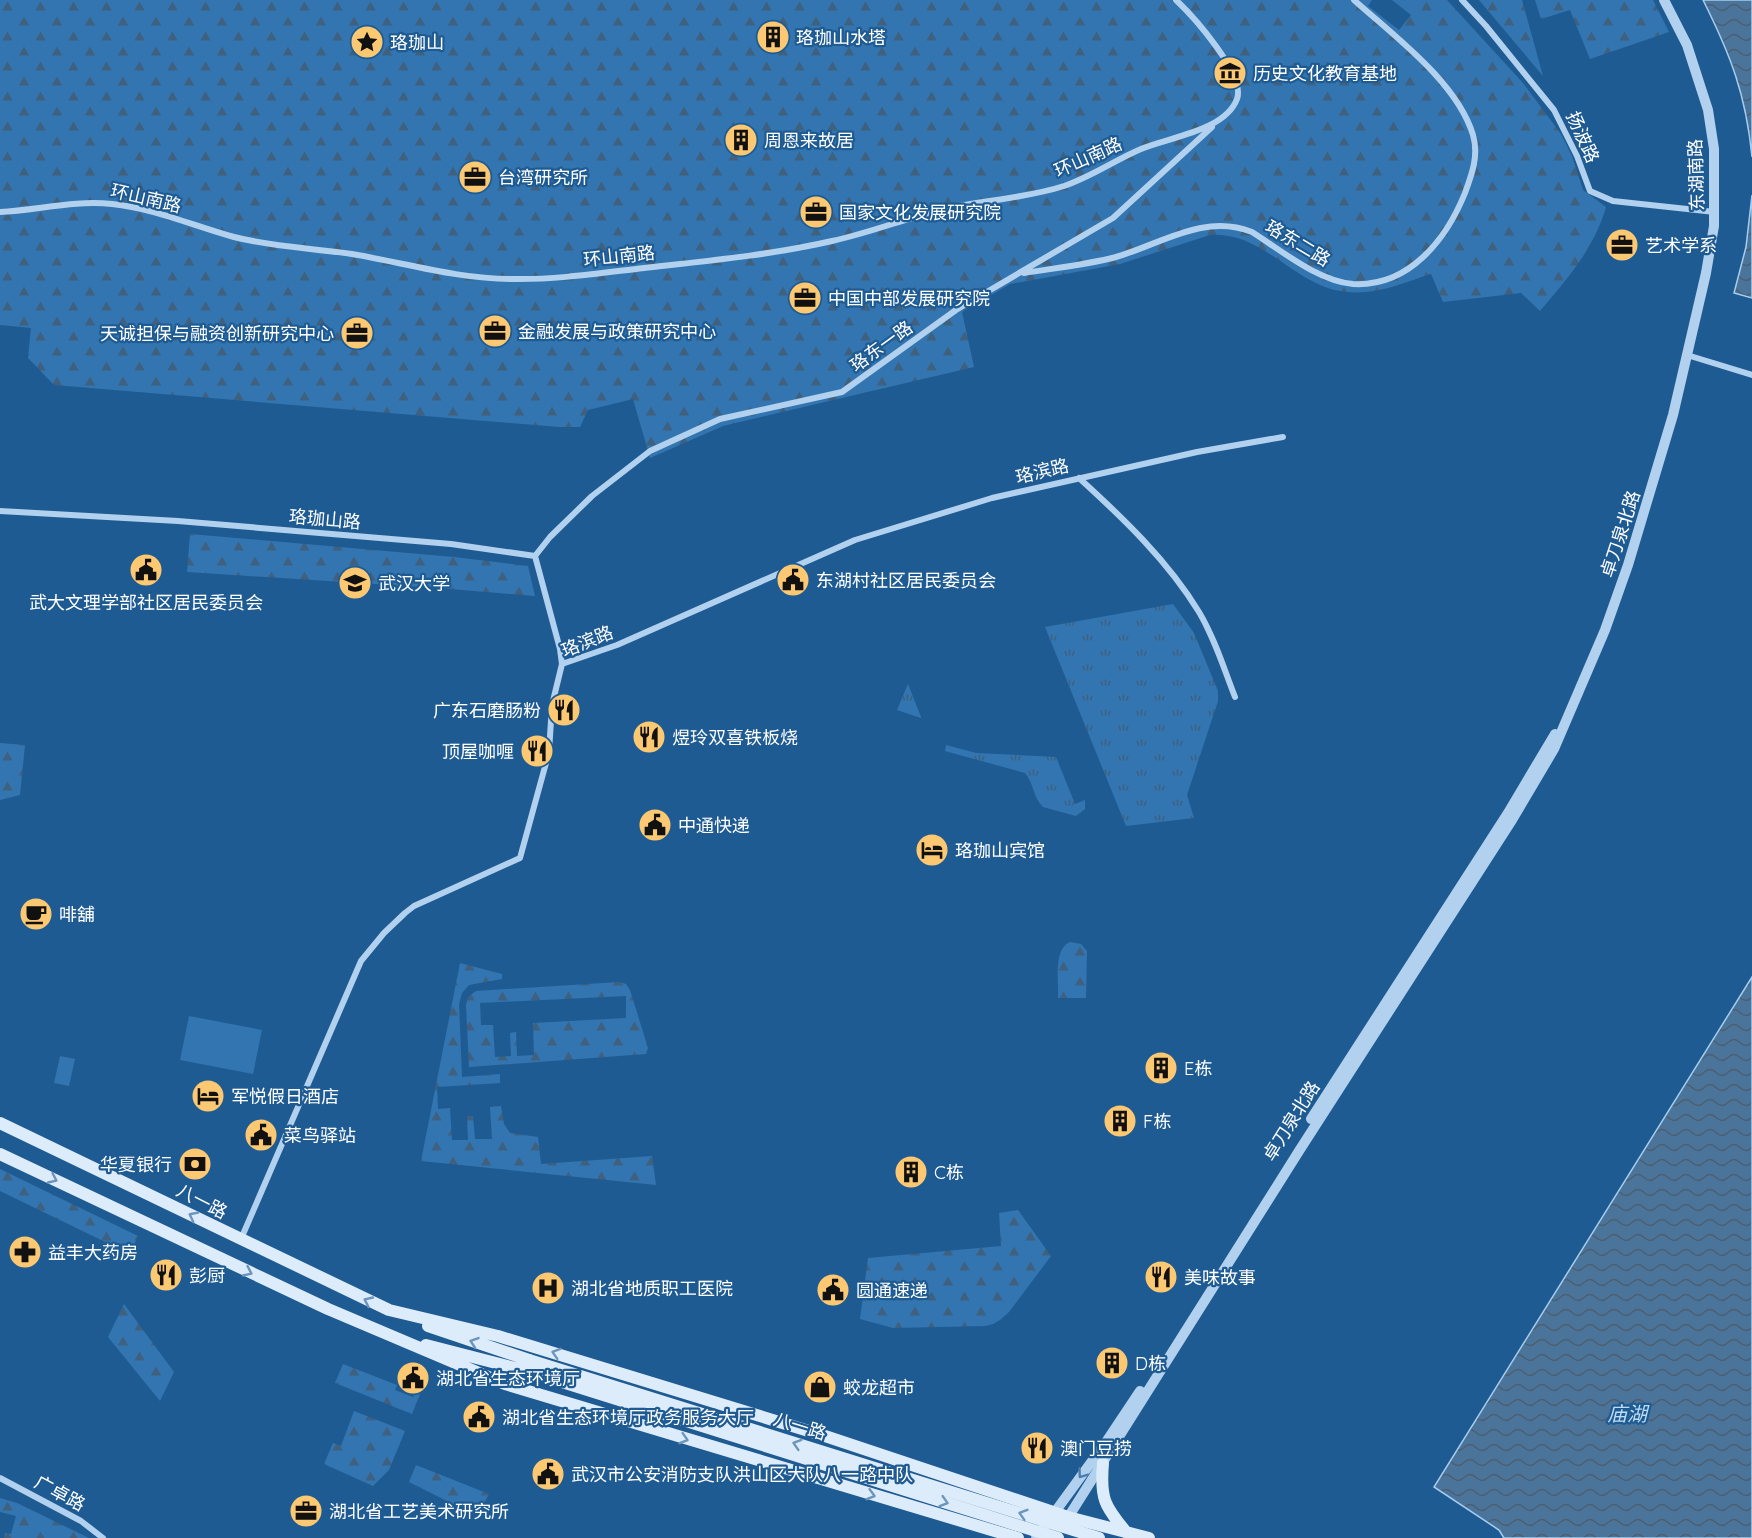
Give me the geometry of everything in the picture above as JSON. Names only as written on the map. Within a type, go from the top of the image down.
[{"type":"main road","name":"八一路","points":[[0,1123],[389,1310],[528,1366],[1056,1538]]},
{"type":"main road","name":"八一路","points":[[0,1154],[328,1309],[505,1384],[1018,1538]]},
{"type":"main road","name":"八一路","points":[[389,1310],[498,1336],[825,1437],[1068,1517],[1148,1538]]},
{"type":"main road","name":"八一路","points":[[390,1336],[528,1366],[1099,1538]]},
{"type":"main road","points":[[812,1477],[825,1437]]},
{"type":"main road","points":[[1103,1463],[1103,1498],[1111,1513],[1127,1533]]},
{"type":"street","name":"珞东一路","points":[[535,556],[550,537],[592,496],[650,451],[720,419],[842,392],[956,310],[1113,218],[1226,114],[1237,98],[1237,85],[1212,40],[1192,15],[1176,0]]},
{"type":"street","name":"珞东二路","points":[[1019,274],[1115,257],[1188,230],[1225,225],[1252,232],[1319,274],[1340,282],[1364,284],[1380,281],[1414,265],[1437,242],[1459,207],[1475,161],[1474,140],[1467,121],[1456,102],[1425,64],[1354,0]]},
{"type":"street","name":"扬波路","points":[[1462,0],[1554,110],[1577,156],[1590,191],[1613,201],[1715,212]]},
{"type":"street","name":"东湖南路","points":[[1664,0],[1687,45],[1708,110],[1714,149],[1715,212],[1706,273],[1687,355]]},
{"type":"street","name":"环山南路","points":[[0,212],[77,202],[114,204],[277,247],[346,253],[483,278],[537,279],[730,258],[834,241],[937,211],[1037,193],[1067,185],[1139,150],[1214,124]]},
{"type":"street","points":[[1687,355],[1752,375]]},
{"type":"street","name":"卓刀泉北路","points":[[1056,1538],[1299,1151],[1512,820],[1554,749],[1605,630],[1628,565],[1670,426],[1687,355]]},
{"type":"street","name":"珞滨路","points":[[240,1240],[367,952],[414,906],[520,858],[549,752],[552,705],[561,664],[617,645],[855,540],[992,498],[1197,452],[1283,437]]},
{"type":"street","points":[[1079,478],[1118,513],[1186,593],[1212,638],[1235,697]]},
{"type":"street","name":"珞珈山路","points":[[0,511],[178,521],[451,544],[535,556]]},
{"type":"street","points":[[535,556],[560,649],[561,664]]},
{"type":"street","name":"卓刀泉北路","points":[[1036,1538],[1106,1442],[1152,1372],[1508,813],[1566,717]]},
{"type":"street","name":"广卓路","points":[[0,1478],[81,1521],[103,1538]]},
{"type":"green space","points":[[0,0],[1372,0],[1368,6],[1399,30],[1411,15],[1392,0],[1447,0],[1523,83],[1561,134],[1572,156],[1583,190],[1606,207],[1587,250],[1540,311],[1521,293],[1443,302],[1431,274],[1390,288],[1369,292],[1347,292],[1328,288],[1311,281],[1264,250],[1247,242],[1230,236],[1210,235],[1120,264],[1010,284],[962,312],[974,367],[723,426],[650,458],[633,399],[588,410],[580,427],[559,427],[54,385],[28,358],[31,328],[0,325]]},
{"type":"green space","points":[[1479,0],[1522,0],[1543,76]]},
{"type":"green space","points":[[1535,0],[1653,0],[1669,32],[1590,59],[1570,10],[1541,19]]},
{"type":"green space","points":[[190,534],[454,557],[528,566],[535,596],[187,572]]},
{"type":"green space","points":[[1173,604],[1194,633],[1218,691],[1218,701],[1187,795],[1194,818],[1126,826],[1045,627]]},
{"type":"green space","points":[[908,684],[921,717],[921,718],[897,710]]},
{"type":"green space","points":[[0,743],[25,745],[20,795],[0,800]]},
{"type":"green space","points":[[946,745],[976,753],[1056,757],[1075,804],[1085,800],[1085,809],[1076,816],[1043,807],[1025,773],[945,751]]},
{"type":"green space","points":[[1070,942],[1081,944],[1087,951],[1086,998],[1058,998],[1059,959],[1061,951]]},
{"type":"green space","points":[[460,963],[502,974],[502,979],[469,985],[462,993],[459,1004],[462,1077],[500,1074],[500,1083],[437,1087],[438,1109],[450,1108],[452,1140],[468,1140],[467,1116],[473,1116],[475,1139],[492,1139],[490,1107],[501,1106],[504,1124],[510,1133],[538,1137],[541,1164],[652,1156],[656,1185],[421,1161]]},
{"type":"green space","points":[[619,982],[626,984],[630,990],[648,1048],[646,1054],[469,1067],[466,1005],[468,997],[476,991]],"holes":[[[626,996],[626,1018],[533,1023],[534,1055],[517,1056],[516,1032],[510,1033],[511,1056],[495,1057],[493,1025],[481,1025],[480,1003]]]},
{"type":"green space","points":[[189,1016],[262,1030],[253,1074],[180,1060]]},
{"type":"green space","points":[[60,1056],[75,1059],[69,1086],[54,1083]]},
{"type":"green space","points":[[0,1169],[138,1236],[130,1254],[0,1191]]},
{"type":"green space","points":[[1018,1210],[1051,1256],[1009,1312],[1000,1320],[985,1326],[893,1328],[860,1319],[868,1258],[1001,1246],[999,1213]]},
{"type":"green space","points":[[124,1304],[174,1372],[160,1401],[108,1337]]},
{"type":"green space","points":[[343,1364],[397,1385],[395,1390],[413,1397],[416,1390],[421,1392],[412,1414],[335,1383]]},
{"type":"green space","points":[[354,1411],[405,1431],[389,1470],[373,1486],[324,1464],[333,1443],[341,1446]]},
{"type":"green space","points":[[416,1465],[489,1494],[477,1516],[409,1482]]},
{"type":"green space","points":[[0,1498],[17,1503],[89,1538],[4,1538],[5,1533],[11,1534],[16,1516],[0,1512]]},
{"type":"water","points":[[1703,0],[1752,0],[1752,157],[1746,114],[1736,76],[1722,39]]},
{"type":"water","points":[[1752,195],[1752,298],[1734,293],[1746,247]]},
{"type":"water","name":"庙湖","points":[[1752,977],[1752,1538],[1504,1538],[1499,1530],[1434,1487]]},
{"type":"place","name":"珞珈山水塔","points":[[773,37]]},
{"type":"place","name":"珞珈山","points":[[367,42]]},
{"type":"place","name":"历史文化教育基地","points":[[1230,73]]},
{"type":"place","name":"周恩来故居","points":[[741,140]]},
{"type":"place","name":"台湾研究所","points":[[475,177]]},
{"type":"place","name":"国家文化发展研究院","points":[[816,212]]},
{"type":"place","name":"艺术学系","points":[[1622,245]]},
{"type":"place","name":"中国中部发展研究院","points":[[805,298]]},
{"type":"place","name":"金融发展与政策研究中心","points":[[495,331]]},
{"type":"place","name":"天诚担保与融资创新研究中心","points":[[357,333]]},
{"type":"place","name":"武大文理学部社区居民委员会","points":[[146,570]]},
{"type":"place","name":"东湖村社区居民委员会","points":[[793,580]]},
{"type":"place","name":"武汉大学","points":[[355,583]]},
{"type":"place","name":"广东石磨肠粉","points":[[564,710]]},
{"type":"place","name":"煜玲双喜铁板烧","points":[[649,737]]},
{"type":"place","name":"顶屋咖喱","points":[[537,751]]},
{"type":"place","name":"中通快递","points":[[655,825]]},
{"type":"place","name":"珞珈山宾馆","points":[[932,850]]},
{"type":"place","name":"啡舖","points":[[36,914]]},
{"type":"place","name":"E栋","points":[[1161,1068]]},
{"type":"place","name":"军悦假日酒店","points":[[208,1096]]},
{"type":"place","name":"F栋","points":[[1120,1121]]},
{"type":"place","name":"菜鸟驿站","points":[[261,1135]]},
{"type":"place","name":"华夏银行","points":[[195,1164]]},
{"type":"place","name":"C栋","points":[[911,1172]]},
{"type":"place","name":"益丰大药房","points":[[25,1252]]},
{"type":"place","name":"彭厨","points":[[166,1275]]},
{"type":"place","name":"美味故事","points":[[1161,1277]]},
{"type":"place","name":"湖北省地质职工医院","points":[[548,1288]]},
{"type":"place","name":"圆通速递","points":[[833,1290]]},
{"type":"place","name":"D栋","points":[[1112,1363]]},
{"type":"place","name":"湖北省生态环境厅","points":[[413,1378]]},
{"type":"place","name":"蛟龙超市","points":[[820,1387]]},
{"type":"place","name":"湖北省生态环境厅政务服务大厅","points":[[479,1417]]},
{"type":"place","name":"澳门豆捞","points":[[1037,1448]]},
{"type":"place","name":"武汉市公安消防支队洪山区大队八一路中队","points":[[548,1474]]},
{"type":"place","name":"湖北省工艺美术研究所","points":[[306,1511]]}]
